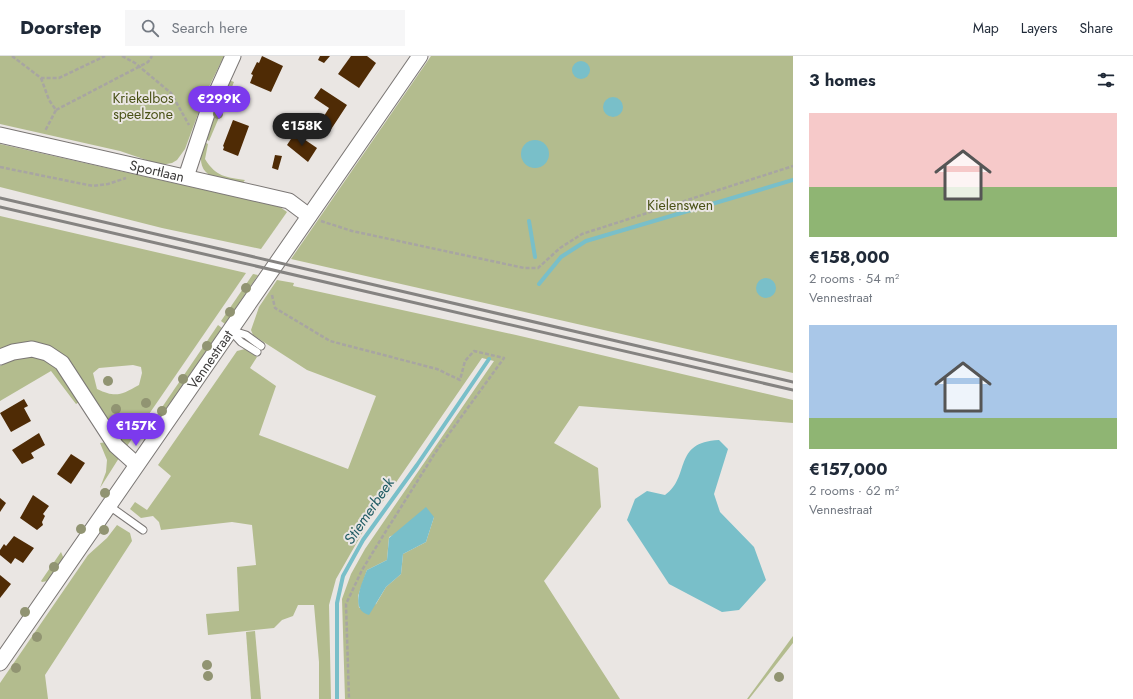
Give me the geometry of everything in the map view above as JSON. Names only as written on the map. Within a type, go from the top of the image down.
[{"type":"street","points":[[186,177],[208,111],[233,56]]},
{"type":"street","name":"Vennestraat","points":[[0,663],[230,330],[314,219],[420,56]]},
{"type":"street","name":"Sportlaan","points":[[0,135],[289,201],[314,219]]},
{"type":"street","points":[[0,357],[13,352],[32,349],[47,352],[62,363],[116,446],[136,464]]},
{"type":"lane","points":[[230,330],[241,342],[259,349]]},
{"type":"lane","points":[[108,505],[143,530]]},
{"type":"path","points":[[12,56],[41,78],[49,100],[56,110]]},
{"type":"path","points":[[41,78],[59,78],[105,56]]},
{"type":"path","points":[[122,56],[139,66],[171,93],[192,130]]},
{"type":"path","points":[[38,144],[56,110],[148,62],[152,56]]},
{"type":"path","points":[[314,219],[352,231],[524,268],[538,268],[560,248],[582,234],[793,166]]},
{"type":"path","points":[[0,167],[93,186],[123,180],[142,168]]},
{"type":"path","points":[[275,308],[330,341],[437,369],[460,380],[465,361],[474,351],[504,358],[435,453],[362,570],[346,604],[349,699]]},
{"type":"green space","name":"Kriekelbos speelzone","points":[[0,56],[224,56],[205,95],[185,149],[177,160],[172,163],[161,165],[120,151],[0,124]]},
{"type":"green space","name":"Kielenswen","points":[[431,56],[793,56],[793,373],[291,259]]},
{"type":"green space","points":[[229,80],[234,82],[209,141],[206,139]]},
{"type":"green space","points":[[204,142],[208,144],[205,159],[209,165],[217,173],[232,178],[245,180],[241,185],[214,177],[203,169],[201,154]]},
{"type":"green space","points":[[0,144],[280,207],[287,212],[261,249],[162,228],[0,187]]},
{"type":"green space","points":[[0,216],[246,273],[125,449],[58,353],[0,353]],"holes":[[[133,365],[141,367],[142,373],[139,385],[128,391],[118,394],[109,394],[97,389],[93,373],[99,368]]]},
{"type":"green space","points":[[253,274],[258,275],[225,324],[221,321]]},
{"type":"green space","points":[[277,280],[294,283],[293,286],[516,335],[793,400],[793,423],[579,406],[554,443],[598,468],[601,507],[544,581],[620,699],[345,699],[342,599],[351,574],[365,549],[494,361],[482,358],[368,523],[336,579],[329,605],[331,699],[319,699],[319,662],[314,605],[298,605],[293,616],[282,620],[274,628],[208,635],[206,614],[239,611],[237,567],[256,565],[252,525],[232,522],[161,530],[159,522],[153,516],[141,518],[130,509],[135,502],[147,510],[171,476],[158,465],[237,351],[245,349],[257,357],[250,368],[276,386],[259,435],[348,469],[376,396],[307,370],[253,335],[251,330],[259,307]],"holes":[[[434,517],[426,542],[403,554],[401,574],[386,587],[376,604],[359,608],[358,596],[367,570],[387,560],[389,537]]]},
{"type":"green space","points":[[218,325],[222,328],[143,442],[152,422]]},
{"type":"green space","points":[[33,355],[50,359],[81,401],[76,404],[51,371],[0,401],[0,366],[14,359]]},
{"type":"green space","points":[[107,442],[119,458],[100,488],[106,472],[107,460],[100,443]]},
{"type":"green space","points":[[117,525],[130,533],[132,541],[45,675],[48,699],[0,699],[0,683],[88,555],[107,538]]},
{"type":"green space","points":[[61,552],[64,559],[48,581],[42,582],[41,581]]},
{"type":"green space","points":[[255,631],[261,699],[251,699],[246,632]]},
{"type":"green space","points":[[793,636],[793,643],[749,699],[747,699]]},
{"type":"water","points":[[581,61],[587,64],[590,70],[587,76],[581,79],[575,76],[572,70],[575,64]]},
{"type":"water","points":[[613,97],[620,100],[623,107],[620,114],[613,117],[606,114],[603,107],[606,100]]},
{"type":"water","points":[[535,140],[545,144],[549,154],[545,164],[535,168],[525,164],[521,154],[525,144]]},
{"type":"water","points":[[766,278],[773,281],[776,288],[773,295],[766,298],[759,295],[756,288],[759,281]]},
{"type":"water","points":[[719,440],[728,449],[714,494],[720,512],[754,547],[766,580],[739,610],[722,612],[669,584],[627,520],[635,499],[647,491],[665,495],[673,488],[688,454],[694,447],[704,442]]},
{"type":"water","points":[[426,507],[434,517],[426,542],[403,554],[401,574],[386,587],[369,615],[363,612],[358,602],[360,589],[367,570],[387,560],[389,538]]},
{"type":"building","points":[[262,56],[283,66],[271,92],[250,83],[253,75],[251,74]]},
{"type":"building","points":[[320,56],[330,56],[324,63],[318,60]]},
{"type":"building","points":[[351,56],[367,56],[376,63],[359,88],[338,74]]},
{"type":"building","points":[[321,88],[347,105],[330,131],[319,124],[329,108],[314,98]]},
{"type":"building","points":[[233,120],[249,126],[238,156],[223,150],[223,146]]},
{"type":"building","points":[[295,133],[317,148],[308,162],[287,145]]},
{"type":"building","points":[[275,155],[282,156],[278,170],[272,168]]},
{"type":"building","points":[[24,399],[28,406],[24,408],[31,421],[11,432],[0,413]]},
{"type":"building","points":[[39,433],[45,445],[31,453],[34,458],[22,464],[12,450]]},
{"type":"building","points":[[71,454],[85,463],[71,484],[57,474]]},
{"type":"building","points":[[33,495],[49,506],[43,514],[45,516],[42,522],[43,525],[37,530],[20,518]]},
{"type":"building","points":[[0,498],[6,503],[0,512]]},
{"type":"building","points":[[14,536],[34,548],[23,563],[15,558],[11,564],[0,555],[0,550],[4,544],[6,546]]},
{"type":"building","points":[[0,575],[11,584],[0,598]]},
{"type":"waterway","name":"Stiemerbeek","points":[[539,284],[561,257],[586,241],[793,180]]},
{"type":"waterway","points":[[529,221],[535,257]]},
{"type":"waterway","name":"Stiemerbeek","points":[[337,699],[337,603],[343,576],[363,540],[417,465],[489,359]]},
{"type":"railway","points":[[0,198],[793,382]]},
{"type":"railway","points":[[0,207],[793,390]]}]
